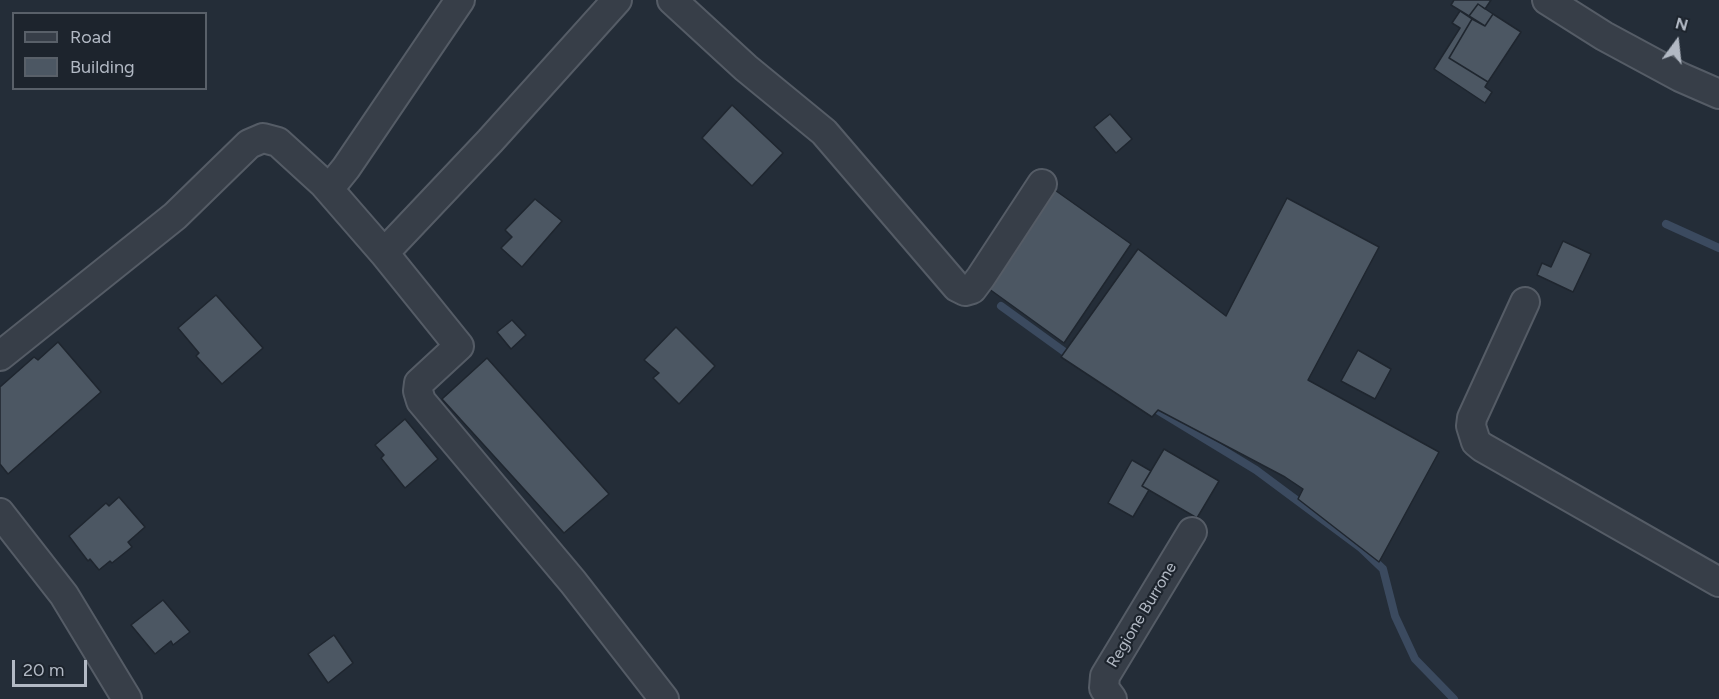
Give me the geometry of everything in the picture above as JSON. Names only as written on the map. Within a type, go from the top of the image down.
[{"type":"street","points":[[329,189],[346,168],[460,0]]},
{"type":"street","points":[[384,253],[490,141],[617,0]]},
{"type":"street","points":[[672,0],[746,68],[824,132],[957,287],[965,291],[972,289],[977,283],[1042,184]]},
{"type":"street","points":[[1547,0],[1613,41],[1680,77],[1719,94]]},
{"type":"street","points":[[0,356],[175,216],[249,144],[263,138],[278,142],[329,189],[459,346],[419,383],[418,391],[421,400],[573,582],[664,699]]},
{"type":"street","points":[[1525,302],[1472,418],[1470,426],[1476,442],[1719,582]]},
{"type":"street","points":[[0,513],[64,596],[127,699]]},
{"type":"street","name":"Regione Burrone","points":[[1112,699],[1104,688],[1105,676],[1192,532]]},
{"type":"building","points":[[1454,0],[1491,0],[1485,9],[1478,4],[1469,16],[1451,5]]},
{"type":"building","points":[[1478,4],[1493,14],[1485,26],[1469,16]]},
{"type":"building","points":[[1460,11],[1472,19],[1449,58],[1488,82],[1485,87],[1492,92],[1485,103],[1434,69],[1460,28],[1452,23]]},
{"type":"building","points":[[1493,14],[1521,32],[1488,82],[1449,58],[1472,19],[1485,26]]},
{"type":"building","points":[[732,105],[783,153],[752,186],[702,138]]},
{"type":"building","points":[[1110,114],[1132,139],[1116,153],[1094,127]]},
{"type":"building","points":[[1052,188],[1131,244],[1064,343],[985,286]]},
{"type":"building","points":[[1287,198],[1379,247],[1308,380],[1439,452],[1379,562],[1298,499],[1303,489],[1285,477],[1158,410],[1152,417],[1061,357],[1138,249],[1226,316]]},
{"type":"building","points":[[535,199],[562,221],[522,267],[501,248],[512,237],[505,230]]},
{"type":"building","points":[[1563,241],[1591,254],[1573,292],[1537,275],[1542,263],[1551,267]]},
{"type":"building","points":[[216,295],[263,348],[222,384],[196,356],[199,353],[178,328]]},
{"type":"building","points":[[512,320],[526,335],[511,349],[497,332]]},
{"type":"building","points":[[676,327],[715,366],[679,404],[653,378],[659,373],[644,360]]},
{"type":"building","points":[[58,342],[101,392],[8,474],[0,464],[0,387],[34,357],[38,360]]},
{"type":"building","points":[[1358,350],[1391,369],[1375,399],[1341,381]]},
{"type":"building","points":[[487,358],[609,494],[564,533],[442,399]]},
{"type":"building","points":[[405,419],[438,459],[405,488],[381,458],[384,455],[375,445]]},
{"type":"building","points":[[1164,449],[1219,481],[1197,518],[1142,486]]},
{"type":"building","points":[[1132,460],[1151,471],[1142,486],[1149,490],[1133,517],[1108,503]]},
{"type":"building","points":[[119,497],[145,527],[128,542],[132,547],[99,570],[90,559],[88,561],[69,536],[106,503],[109,506]]},
{"type":"building","points":[[163,600],[190,632],[173,645],[171,641],[155,654],[131,625]]},
{"type":"building","points":[[334,635],[353,663],[328,683],[308,654]]},
{"type":"waterway","points":[[1666,224],[1719,248]]},
{"type":"waterway","points":[[1001,306],[1073,358]]},
{"type":"waterway","points":[[1149,405],[1256,470],[1361,548],[1383,569],[1395,616],[1415,659],[1454,699]]}]
